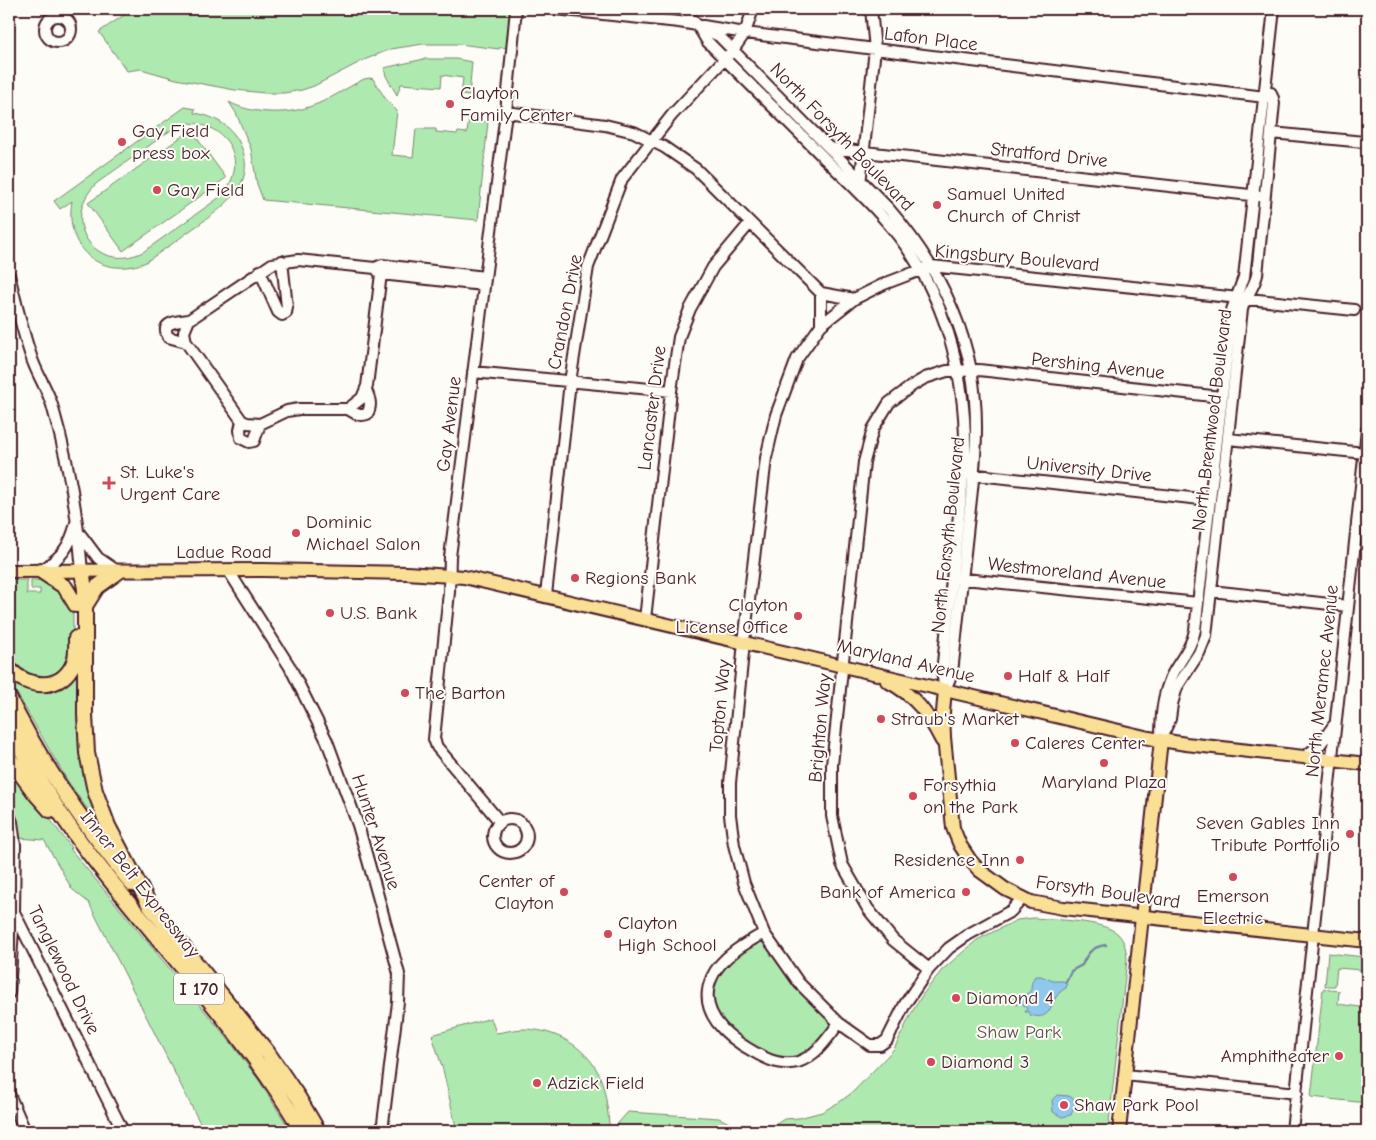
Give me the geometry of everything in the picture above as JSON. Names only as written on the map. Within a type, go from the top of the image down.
[{"type":"highway","points":[[41,571],[65,587],[80,606]]},
{"type":"highway","points":[[82,571],[76,590],[80,606],[85,732],[90,774],[94,791],[108,826],[150,906]]},
{"type":"highway","points":[[9,669],[22,680],[31,684],[48,684],[64,676],[76,655],[80,606],[97,587],[118,572]]},
{"type":"highway","name":"Inner Belt Expressway","points":[[9,698],[39,753],[67,798],[99,843],[268,1053],[298,1097],[318,1131]]},
{"type":"highway","name":"Inner Belt Expressway","points":[[9,728],[50,798],[89,853],[258,1062],[302,1131]]},
{"type":"highway","points":[[9,758],[35,793],[89,853]]},
{"type":"main road","name":"Ladue Road","points":[[9,571],[228,570],[445,574]]},
{"type":"main road","name":"Maryland Avenue","points":[[445,574],[472,578],[546,595],[1161,740],[1367,764]]},
{"type":"main road","points":[[872,673],[902,689],[918,703],[946,748]]},
{"type":"main road","name":"Forsyth Boulevard","points":[[945,690],[943,725],[953,828],[960,846],[970,860],[988,877],[1023,898],[1050,906],[1367,941]]},
{"type":"main road","name":"North Brentwood Boulevard","points":[[1119,1131],[1161,740]]},
{"type":"street","name":"Gay Avenue","points":[[500,822],[437,747],[434,739],[449,592],[445,574],[450,556],[506,112],[516,9]]},
{"type":"street","name":"Lafon Place","points":[[555,9],[588,10],[745,33],[1268,97]]},
{"type":"street","points":[[682,9],[698,26]]},
{"type":"street","name":"Crandon Drive","points":[[546,595],[570,382],[588,268],[622,179],[681,104],[733,50],[745,33],[753,9]]},
{"type":"street","points":[[859,192],[875,49],[871,9]]},
{"type":"street","points":[[1268,97],[1266,78],[1274,9]]},
{"type":"street","name":"North Forsyth Boulevard","points":[[698,26],[719,36],[860,179],[899,222],[931,266],[953,311],[971,369],[976,419],[974,474],[957,578]]},
{"type":"street","name":"North Forsyth Boulevard","points":[[698,26],[707,41],[859,192],[898,236],[920,270],[944,320],[951,339],[958,370],[964,420],[963,474],[952,673],[945,690]]},
{"type":"street","name":"North Brentwood Boulevard","points":[[1161,740],[1163,701],[1168,683],[1192,639],[1198,604],[1232,310],[1242,297],[1254,287],[1257,275],[1274,103],[1268,97]]},
{"type":"street","name":"North Brentwood Boulevard","points":[[1161,740],[1170,719],[1177,687],[1204,641],[1228,439],[1253,195],[1268,97]]},
{"type":"street","points":[[506,112],[605,125],[634,132],[651,140],[676,154],[696,169],[821,293],[854,299]]},
{"type":"street","points":[[1272,133],[1364,142]]},
{"type":"street","name":"Stratford Drive","points":[[829,148],[1265,196]]},
{"type":"street","name":"Lancaster Drive","points":[[644,619],[679,337],[690,309],[713,267],[750,224]]},
{"type":"street","points":[[186,342],[168,337],[165,331],[166,327],[170,323],[188,320],[272,264],[298,260],[378,271]]},
{"type":"street","points":[[260,271],[278,312],[282,315],[286,313],[288,307],[282,262]]},
{"type":"street","points":[[348,409],[362,398],[366,390],[378,271],[382,265],[399,272],[484,281]]},
{"type":"street","name":"Kingsbury Boulevard","points":[[854,299],[884,284],[931,266],[1354,310]]},
{"type":"street","points":[[9,275],[31,357],[52,404],[72,484],[80,533],[82,571]]},
{"type":"street","points":[[821,293],[821,325]]},
{"type":"street","name":"Topton Way","points":[[854,299],[821,325],[797,359],[776,415],[766,458],[744,642],[730,783],[730,815],[734,845],[744,883],[764,933],[780,959],[799,982],[816,1002],[839,1023],[867,1044],[880,1045],[887,1040],[905,1004],[929,969]]},
{"type":"street","points":[[188,320],[184,332],[186,342],[242,421],[247,423],[260,424],[286,411],[299,409],[348,409],[363,416],[370,409],[370,401],[366,390]]},
{"type":"street","name":"Brighton Way","points":[[929,969],[893,940],[868,909],[842,864],[832,816],[832,765],[864,462],[873,429],[889,404],[913,385],[937,374],[971,369]]},
{"type":"street","name":"Pershing Avenue","points":[[971,369],[1221,397]]},
{"type":"street","points":[[473,372],[671,392]]},
{"type":"street","points":[[242,421],[241,438],[249,442],[254,441],[260,424]]},
{"type":"street","name":"North Meramec Avenue","points":[[1292,1131],[1367,430]]},
{"type":"street","points":[[1228,439],[1365,453]]},
{"type":"street","name":"University Drive","points":[[963,474],[1210,500]]},
{"type":"street","points":[[41,571],[57,559],[67,548],[77,517]]},
{"type":"street","points":[[80,533],[98,558],[118,572]]},
{"type":"street","name":"Hunter Avenue","points":[[228,570],[290,667],[327,741],[358,825],[400,974],[382,1131]]},
{"type":"street","name":"Westmoreland Avenue","points":[[957,578],[1198,604]]},
{"type":"street","points":[[1211,591],[1348,606]]},
{"type":"street","points":[[1304,757],[1319,746],[1336,722]]},
{"type":"street","name":"Tanglewood Drive","points":[[9,815],[12,822],[15,845],[14,912],[123,1131]]},
{"type":"street","points":[[929,969],[949,948],[969,934],[1011,911],[1023,898]]},
{"type":"street","points":[[9,993],[14,912]]},
{"type":"street","points":[[764,933],[733,953],[719,966],[712,976],[709,986],[710,1006],[712,1014],[723,1030],[739,1044],[768,1060],[789,1064],[804,1060],[811,1055],[839,1023]]},
{"type":"street","points":[[1125,1075],[1297,1093]]},
{"type":"street","points":[[9,1094],[25,1131]]},
{"type":"green space","points":[[133,9],[512,9],[508,47],[499,49],[459,44],[423,44],[391,49],[364,60],[314,86],[284,93],[265,93],[235,90],[176,79],[141,69],[127,71],[99,32]]},
{"type":"green space","points":[[424,59],[456,59],[472,62],[469,96],[461,95],[463,78],[442,75],[441,87],[401,84],[397,95],[386,76],[384,68]]},
{"type":"green space","points":[[364,79],[373,79],[387,101],[397,111],[392,155],[413,157],[416,129],[436,129],[436,132],[457,134],[458,132],[467,133],[469,119],[488,122],[478,220],[263,200],[257,184],[251,149],[236,113],[229,102],[258,111],[300,110],[323,101]]},
{"type":"green space","points":[[185,107],[195,109],[194,113],[213,118],[230,129],[238,140],[244,156],[245,170],[242,182],[226,203],[203,222],[144,263],[128,267],[113,267],[99,263],[88,256],[79,245],[74,233],[71,218],[72,201],[60,209],[54,201]],"holes":[[[189,123],[204,125],[216,131],[232,149],[234,173],[229,185],[220,197],[143,252],[126,257],[110,256],[97,250],[87,240],[82,227],[81,213],[86,198],[97,183],[171,130]]]},
{"type":"green space","name":"Gay Field","points":[[191,130],[226,178],[123,251],[88,203]]},
{"type":"green space","points":[[9,580],[27,580],[27,594],[40,594],[40,589],[31,589],[31,580],[51,583],[60,589],[73,606],[73,655],[57,676],[39,681],[9,665]]},
{"type":"green space","points":[[79,660],[106,828],[102,830],[67,780],[9,680],[9,674],[33,688]]},
{"type":"green space","points":[[9,764],[70,846],[71,850],[228,1039],[258,1079],[291,1131],[204,1131],[89,903],[72,889],[44,840],[19,838],[17,824],[9,801]]},
{"type":"green space","name":"Shaw Park","points":[[1034,918],[1078,921],[1102,926],[1118,934],[1125,946],[1127,959],[1108,1131],[766,1131],[784,1119],[799,1118],[822,1112],[853,1092],[894,1049],[912,1012],[923,994],[942,970],[977,940],[1017,920]]},
{"type":"green space","points":[[764,933],[780,959],[839,1023],[817,1049],[789,1063],[732,1039],[708,997],[719,966]]},
{"type":"green space","points":[[1328,953],[1364,957],[1362,970],[1337,968],[1335,986],[1325,986]]},
{"type":"green space","points":[[1323,989],[1339,991],[1338,1004],[1367,1008],[1367,1103],[1311,1097]]},
{"type":"green space","name":"Adzick Field","points":[[491,1018],[496,1033],[517,1029],[544,1032],[573,1044],[589,1058],[602,1082],[610,1131],[457,1131],[443,1070],[432,1035]]},
{"type":"green space","points":[[628,1112],[719,1118],[745,1131],[611,1131]]},
{"type":"water","points":[[1035,976],[1041,976],[1053,981],[1064,981],[1067,985],[1056,997],[1048,1012],[1038,1017],[1025,1012],[1027,1009],[1021,1002],[1016,1005],[1017,998],[1030,991]]},
{"type":"water","points":[[1057,1095],[1069,1096],[1074,1099],[1075,1104],[1071,1115],[1062,1117],[1053,1112],[1052,1100]]},
{"type":"waterway","points":[[1066,982],[1071,971],[1082,965],[1091,951],[1106,945]]},
{"type":"place","name":"Clayton Family Center","points":[[450,104]]},
{"type":"place","name":"Gay Field press box","points":[[122,142]]},
{"type":"place","name":"Gay Field","points":[[157,190]]},
{"type":"place","name":"Samuel United Church of Christ","points":[[937,205]]},
{"type":"place","name":"St. Luke's Urgent Care","points":[[109,483]]},
{"type":"place","name":"Dominic Michael Salon","points":[[296,533]]},
{"type":"place","name":"Regions Bank","points":[[575,578]]},
{"type":"place","name":"U.S. Bank","points":[[330,613]]},
{"type":"place","name":"Clayton License Office","points":[[798,616]]},
{"type":"place","name":"Half & Half","points":[[1008,676]]},
{"type":"place","name":"The Barton","points":[[405,693]]},
{"type":"place","name":"Straub's Market","points":[[881,719]]},
{"type":"place","name":"Caleres Center","points":[[1015,743]]},
{"type":"place","name":"Maryland Plaza","points":[[1104,763]]},
{"type":"place","name":"Forsythia on the Park","points":[[913,796]]},
{"type":"place","name":"Seven Gables Inn Tribute Portfolio","points":[[1350,834]]},
{"type":"place","name":"Residence Inn","points":[[1020,860]]},
{"type":"place","name":"Emerson Electric","points":[[1233,877]]},
{"type":"place","name":"Center of Clayton","points":[[564,892]]},
{"type":"place","name":"Bank of America","points":[[966,892]]},
{"type":"place","name":"Clayton High School","points":[[608,934]]},
{"type":"place","name":"Diamond 4","points":[[956,998]]},
{"type":"place","name":"Amphitheater","points":[[1339,1056]]},
{"type":"place","name":"Diamond 3","points":[[931,1062]]},
{"type":"place","name":"Adzick Field","points":[[537,1083]]},
{"type":"place","name":"Shaw Park Pool","points":[[1064,1105]]}]
